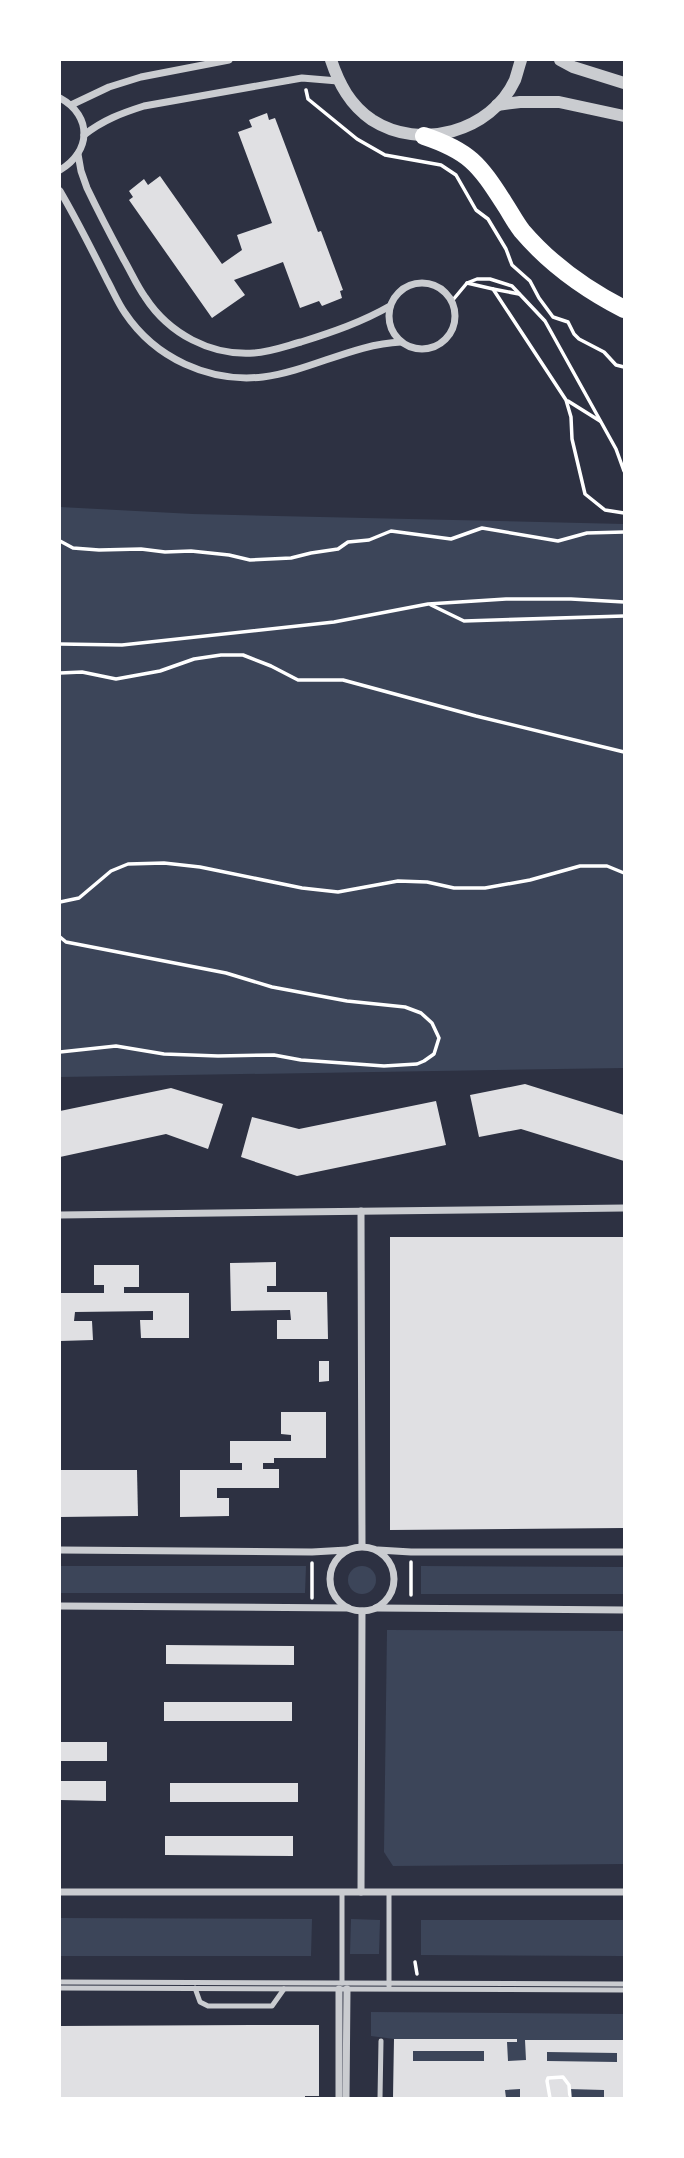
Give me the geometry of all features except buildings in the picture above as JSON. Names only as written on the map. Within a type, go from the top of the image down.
[{"type":"highway","points":[[424,136],[449,145],[467,156],[483,171],[519,227],[540,251],[565,274],[625,309]]},
{"type":"street","points":[[71,105],[109,87],[141,77],[229,60]]},
{"type":"street","points":[[331,60],[338,81],[353,103],[373,120],[397,132],[424,136],[451,133],[476,122],[497,106],[514,81],[521,60]]},
{"type":"street","points":[[560,60],[619,82]]},
{"type":"street","points":[[60,170],[70,164],[78,154],[84,135],[97,124],[144,106],[302,78],[338,81]]},
{"type":"street","points":[[60,98],[78,114],[84,135]]},
{"type":"street","points":[[497,106],[520,102],[559,102],[625,116]]},
{"type":"street","points":[[78,154],[87,188],[144,297],[157,314],[192,341],[234,352],[255,353],[278,349],[357,324],[390,306]]},
{"type":"street","points":[[60,191],[125,313],[155,346],[176,361],[194,369],[240,378],[263,377],[371,345],[401,342]]},
{"type":"street","points":[[414,283],[436,285],[446,292],[452,301],[456,312],[451,333],[433,347],[422,349],[401,342],[390,325],[390,306],[396,295],[414,283]]},
{"type":"street","points":[[60,1215],[625,1208]]},
{"type":"street","points":[[361,1211],[362,1546]]},
{"type":"street","points":[[60,1550],[312,1552],[347,1550],[362,1546],[411,1552],[625,1552]]},
{"type":"street","points":[[347,1550],[334,1562],[329,1579],[334,1596],[348,1608]]},
{"type":"street","points":[[376,1608],[390,1597],[395,1580],[391,1562],[378,1550]]},
{"type":"street","points":[[60,1606],[312,1607],[362,1611],[376,1608],[625,1610]]},
{"type":"street","points":[[361,1892],[362,1611]]},
{"type":"street","points":[[60,1892],[625,1892]]},
{"type":"street","points":[[339,2098],[343,1987]]},
{"type":"street","points":[[343,1987],[346,2098]]},
{"type":"lane","points":[[342,1892],[343,1987]]},
{"type":"lane","points":[[389,1892],[389,1986]]},
{"type":"lane","points":[[60,1982],[343,1987]]},
{"type":"lane","points":[[60,1988],[625,1984]]},
{"type":"lane","points":[[389,1986],[625,1990]]},
{"type":"lane","points":[[195,1988],[200,2002],[208,2006],[272,2006],[284,1988]]},
{"type":"lane","points":[[380,2098],[381,2040]]},
{"type":"path","points":[[302,78],[308,99],[357,139],[385,155],[441,165],[456,175],[476,210],[488,219],[512,265],[530,281],[553,317],[568,322],[579,339],[604,352],[616,365],[625,367]]},
{"type":"path","points":[[452,301],[467,283],[477,279],[490,279],[512,286],[545,321],[616,449],[625,471]]},
{"type":"path","points":[[467,283],[519,293]]},
{"type":"path","points":[[493,289],[566,400],[585,494],[605,510],[625,513]]},
{"type":"path","points":[[566,400],[601,422]]},
{"type":"path","points":[[60,541],[73,548],[191,551],[250,560],[291,558],[338,550],[348,542],[369,540],[391,531],[451,539],[482,528],[558,541],[587,533],[625,532]]},
{"type":"path","points":[[60,644],[135,643],[334,622],[428,604],[571,599],[625,602]]},
{"type":"path","points":[[428,604],[464,621],[625,616]]},
{"type":"path","points":[[60,673],[82,672],[116,679],[160,671],[194,659],[243,655],[298,680],[343,680],[463,713],[625,752]]},
{"type":"path","points":[[60,902],[79,898],[111,871],[128,864],[164,863],[200,867],[302,888],[338,892],[398,881],[427,882],[454,888],[485,888],[530,880],[580,866],[607,866],[625,873]]},
{"type":"path","points":[[60,937],[66,942],[226,973],[272,988],[347,1001],[405,1007],[421,1013],[432,1023],[439,1038],[434,1054],[424,1061],[417,1064],[384,1066],[300,1060],[274,1055],[175,1055],[144,1052],[116,1045],[60,1052]]},
{"type":"path","points":[[312,1552],[312,1607]]},
{"type":"path","points":[[411,1562],[411,1594]]},
{"type":"path","points":[[550,2098],[548,2078],[563,2077],[569,2085],[570,2098]]},
{"type":"shaded area","points":[[60,507],[193,514],[624,524],[624,1068],[60,1077]]},
{"type":"shaded area","points":[[60,1566],[306,1566],[305,1593],[60,1593]]},
{"type":"shaded area","points":[[362,1566],[372,1570],[376,1580],[372,1590],[362,1594],[352,1590],[348,1580],[352,1570]]},
{"type":"shaded area","points":[[421,1566],[624,1567],[624,1594],[421,1594]]},
{"type":"shaded area","points":[[387,1630],[624,1631],[624,1864],[393,1866],[384,1852]]},
{"type":"shaded area","points":[[60,1918],[312,1919],[311,1956],[60,1956]]},
{"type":"shaded area","points":[[351,1919],[380,1920],[379,1954],[350,1954]]},
{"type":"shaded area","points":[[421,1920],[624,1920],[624,1956],[421,1955]]},
{"type":"shaded area","points":[[371,2012],[624,2014],[624,2098],[393,2098],[394,2039],[371,2036]]}]
